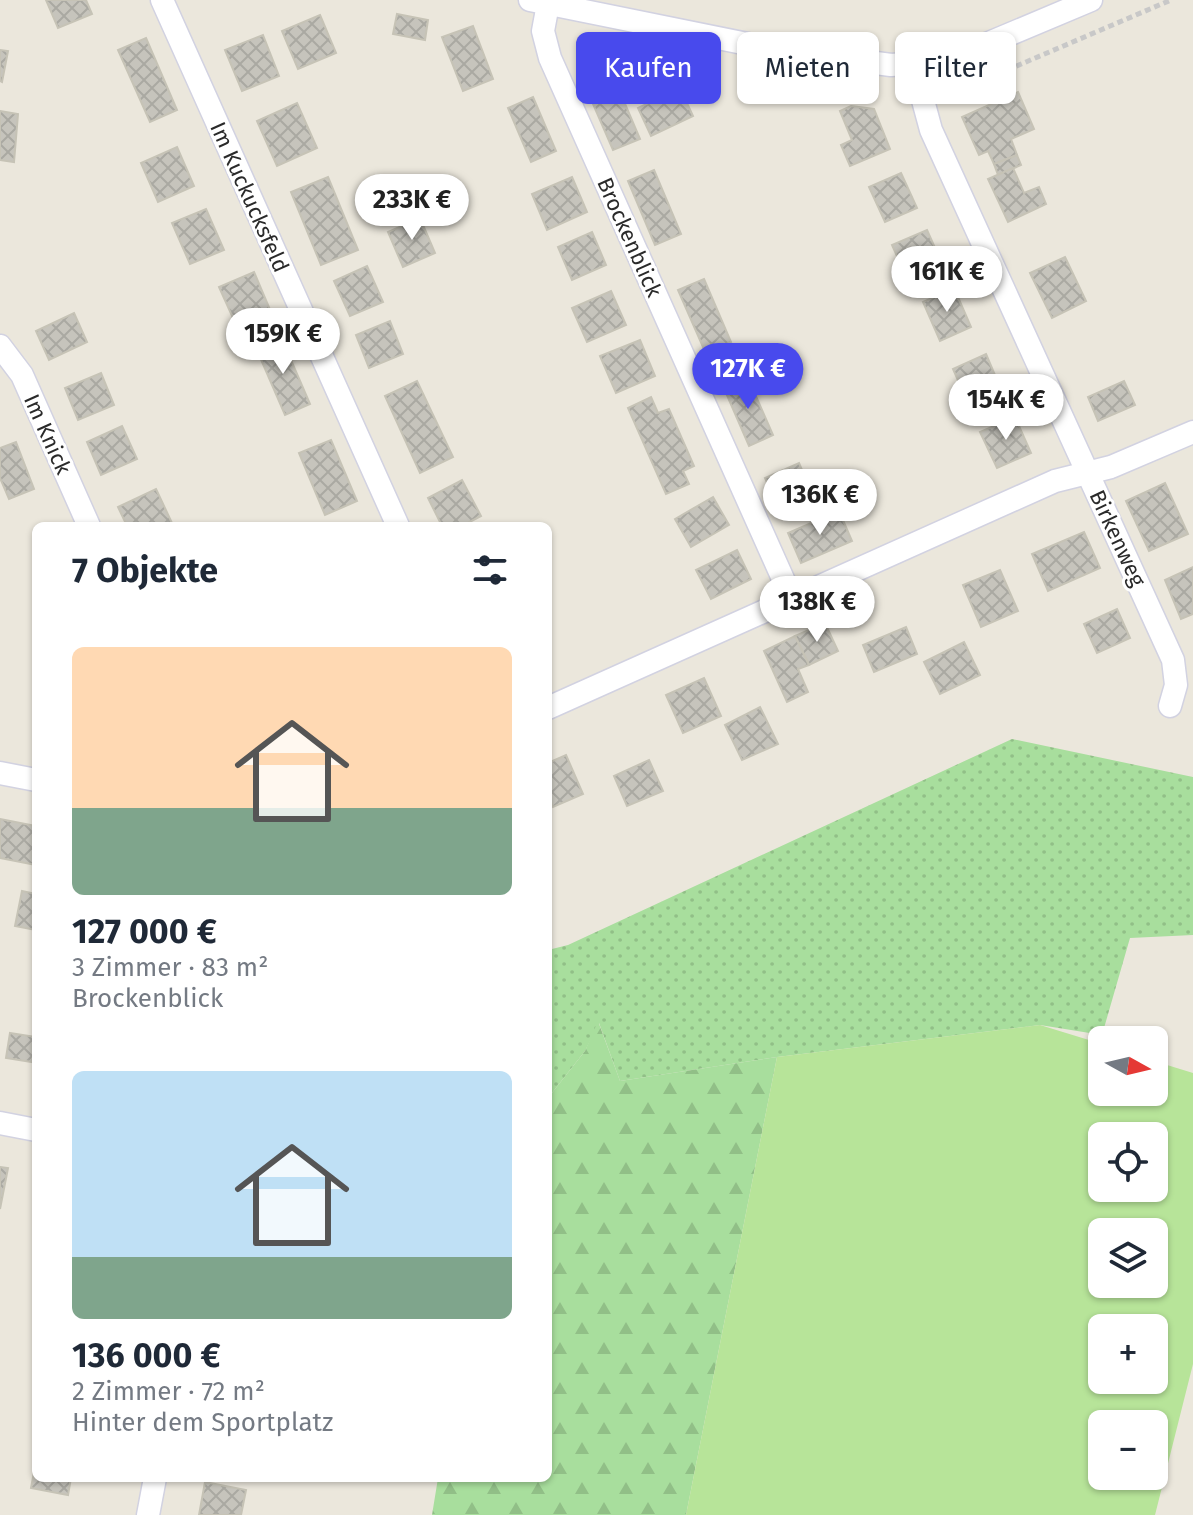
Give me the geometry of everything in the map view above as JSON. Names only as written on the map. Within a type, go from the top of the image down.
[{"type":"street","name":"Im Kuckucksfeld","points":[[162,0],[396,522]]},
{"type":"street","points":[[1015,32],[1091,0]]},
{"type":"street","points":[[539,2],[834,59],[895,65]]},
{"type":"street","name":"Brockenblick","points":[[539,2],[550,58],[792,599]]},
{"type":"street","name":"Birkenweg","points":[[924,104],[931,130],[1173,660],[1176,685],[1170,706]]},
{"type":"street","name":"Im Knick","points":[[0,346],[22,375],[87,522]]},
{"type":"street","points":[[552,706],[1055,481],[1111,467],[1193,432]]},
{"type":"street","points":[[0,773],[32,779]]},
{"type":"street","points":[[0,1123],[32,1129]]},
{"type":"street","points":[[148,1515],[154,1482]]},
{"type":"path","points":[[1016,66],[1171,0]]},
{"type":"green space","points":[[1012,739],[1193,777],[1193,935],[1130,938],[1105,1026],[1088,1026],[1088,1033],[1040,1025],[777,1057],[620,1081],[599,1023],[585,1051],[552,1093],[552,949],[568,945]]},
{"type":"green space","points":[[598,1021],[620,1081],[777,1057],[686,1515],[432,1515],[437,1482],[552,1482],[552,1093],[585,1051]]},
{"type":"green space","points":[[1040,1025],[1088,1040],[1088,1106],[1168,1106],[1168,1065],[1193,1073],[1193,1364],[1168,1463],[1168,1410],[1088,1410],[1088,1490],[1161,1490],[1155,1515],[686,1515],[777,1057]]},
{"type":"building","points":[[46,0],[86,0],[92,14],[58,28]]},
{"type":"building","points":[[397,14],[428,20],[425,40],[393,34]]},
{"type":"building","points":[[320,15],[336,53],[298,69],[282,31]]},
{"type":"building","points":[[473,26],[493,79],[463,91],[442,37]]},
{"type":"building","points":[[263,35],[279,76],[242,91],[225,50]]},
{"type":"building","points":[[146,38],[177,110],[150,122],[118,50]]},
{"type":"building","points":[[0,50],[8,51],[2,82],[0,81]]},
{"type":"building","points":[[1016,93],[1034,129],[1011,139],[1017,155],[994,164],[988,151],[979,155],[962,117],[991,104],[1016,104]]},
{"type":"building","points":[[533,97],[556,151],[531,162],[508,108]]},
{"type":"building","points":[[297,103],[317,148],[277,166],[257,121]]},
{"type":"building","points":[[593,104],[625,104],[640,139],[613,150]]},
{"type":"building","points":[[646,104],[687,104],[693,116],[651,136],[638,108]]},
{"type":"building","points":[[851,106],[874,109],[890,149],[850,166],[841,145],[852,140],[840,111]]},
{"type":"building","points":[[0,111],[18,114],[14,162],[0,160]]},
{"type":"building","points":[[177,147],[194,186],[158,202],[141,163]]},
{"type":"building","points":[[1017,155],[1021,165],[998,175],[994,164]]},
{"type":"building","points":[[1013,168],[1024,193],[1039,187],[1046,204],[1008,222],[988,179]]},
{"type":"building","points":[[654,170],[681,234],[655,245],[628,181]]},
{"type":"building","points":[[901,173],[917,208],[885,222],[869,187]]},
{"type":"building","points":[[328,177],[358,250],[321,265],[291,192]]},
{"type":"building","points":[[572,177],[587,212],[547,230],[532,194]]},
{"type":"building","points":[[206,209],[224,250],[190,264],[172,223]]},
{"type":"building","points":[[420,218],[435,253],[403,267],[388,232]]},
{"type":"building","points":[[927,230],[944,268],[909,283],[892,245]]},
{"type":"building","points":[[592,232],[606,265],[572,280],[558,247]]},
{"type":"building","points":[[1065,257],[1086,301],[1052,318],[1030,273]]},
{"type":"building","points":[[367,266],[383,302],[350,316],[334,281]]},
{"type":"building","points":[[254,272],[271,312],[237,327],[219,287]]},
{"type":"building","points":[[704,279],[731,342],[706,354],[678,290]]},
{"type":"building","points":[[954,288],[971,327],[940,341],[923,302]]},
{"type":"building","points":[[611,291],[626,325],[587,342],[572,308]]},
{"type":"building","points":[[74,313],[87,342],[49,360],[36,331]]},
{"type":"building","points":[[390,321],[403,354],[369,368],[356,335]]},
{"type":"building","points":[[281,337],[310,404],[285,415],[256,348]]},
{"type":"building","points":[[640,340],[655,376],[616,393],[600,356]]},
{"type":"building","points":[[986,354],[1000,387],[967,401],[953,369]]},
{"type":"building","points":[[101,373],[114,405],[78,420],[65,388]]},
{"type":"building","points":[[747,376],[773,435],[749,446],[723,386]]},
{"type":"building","points":[[417,381],[453,457],[420,473],[385,396]]},
{"type":"building","points":[[1124,381],[1135,405],[1098,421],[1088,397]]},
{"type":"building","points":[[651,397],[658,413],[669,409],[694,466],[683,471],[689,484],[666,494],[628,408]]},
{"type":"building","points":[[1015,417],[1031,453],[997,468],[980,432]]},
{"type":"building","points":[[122,426],[137,459],[101,475],[87,442]]},
{"type":"building","points":[[331,440],[357,501],[325,515],[299,453]]},
{"type":"building","points":[[16,442],[34,489],[9,499],[0,478],[0,448]]},
{"type":"building","points":[[799,463],[811,491],[777,506],[765,478]]},
{"type":"building","points":[[462,480],[481,516],[470,522],[440,522],[428,498]]},
{"type":"building","points":[[1165,483],[1188,534],[1149,551],[1126,501]]},
{"type":"building","points":[[156,489],[172,522],[125,522],[118,507]]},
{"type":"building","points":[[713,497],[729,525],[691,547],[675,519]]},
{"type":"building","points":[[839,511],[852,541],[801,563],[788,533]]},
{"type":"building","points":[[1084,532],[1100,568],[1048,591],[1032,554]]},
{"type":"building","points":[[737,550],[751,579],[711,599],[696,570]]},
{"type":"building","points":[[1193,567],[1193,614],[1181,619],[1165,580]]},
{"type":"building","points":[[1000,570],[1018,611],[981,627],[963,585]]},
{"type":"building","points":[[1117,609],[1130,638],[1097,653],[1084,624]]},
{"type":"building","points":[[825,623],[838,651],[809,665],[795,636]]},
{"type":"building","points":[[906,627],[917,654],[874,672],[863,645]]},
{"type":"building","points":[[795,636],[809,665],[798,669],[808,692],[787,702],[764,651]]},
{"type":"building","points":[[964,642],[980,675],[940,694],[924,662]]},
{"type":"building","points":[[704,678],[721,716],[683,733],[666,695]]},
{"type":"building","points":[[760,707],[778,744],[742,760],[725,725]]},
{"type":"building","points":[[566,755],[583,794],[553,807],[552,805],[552,761]]},
{"type":"building","points":[[649,760],[663,791],[627,806],[614,776]]},
{"type":"building","points":[[0,819],[32,825],[32,864],[0,858]]},
{"type":"building","points":[[22,891],[32,893],[32,929],[15,926]]},
{"type":"building","points":[[10,1033],[32,1036],[32,1062],[6,1058]]},
{"type":"building","points":[[0,1167],[8,1168],[0,1209]]},
{"type":"building","points":[[32,1482],[70,1482],[68,1495],[31,1488]]},
{"type":"building","points":[[205,1482],[246,1490],[241,1515],[199,1515]]}]
